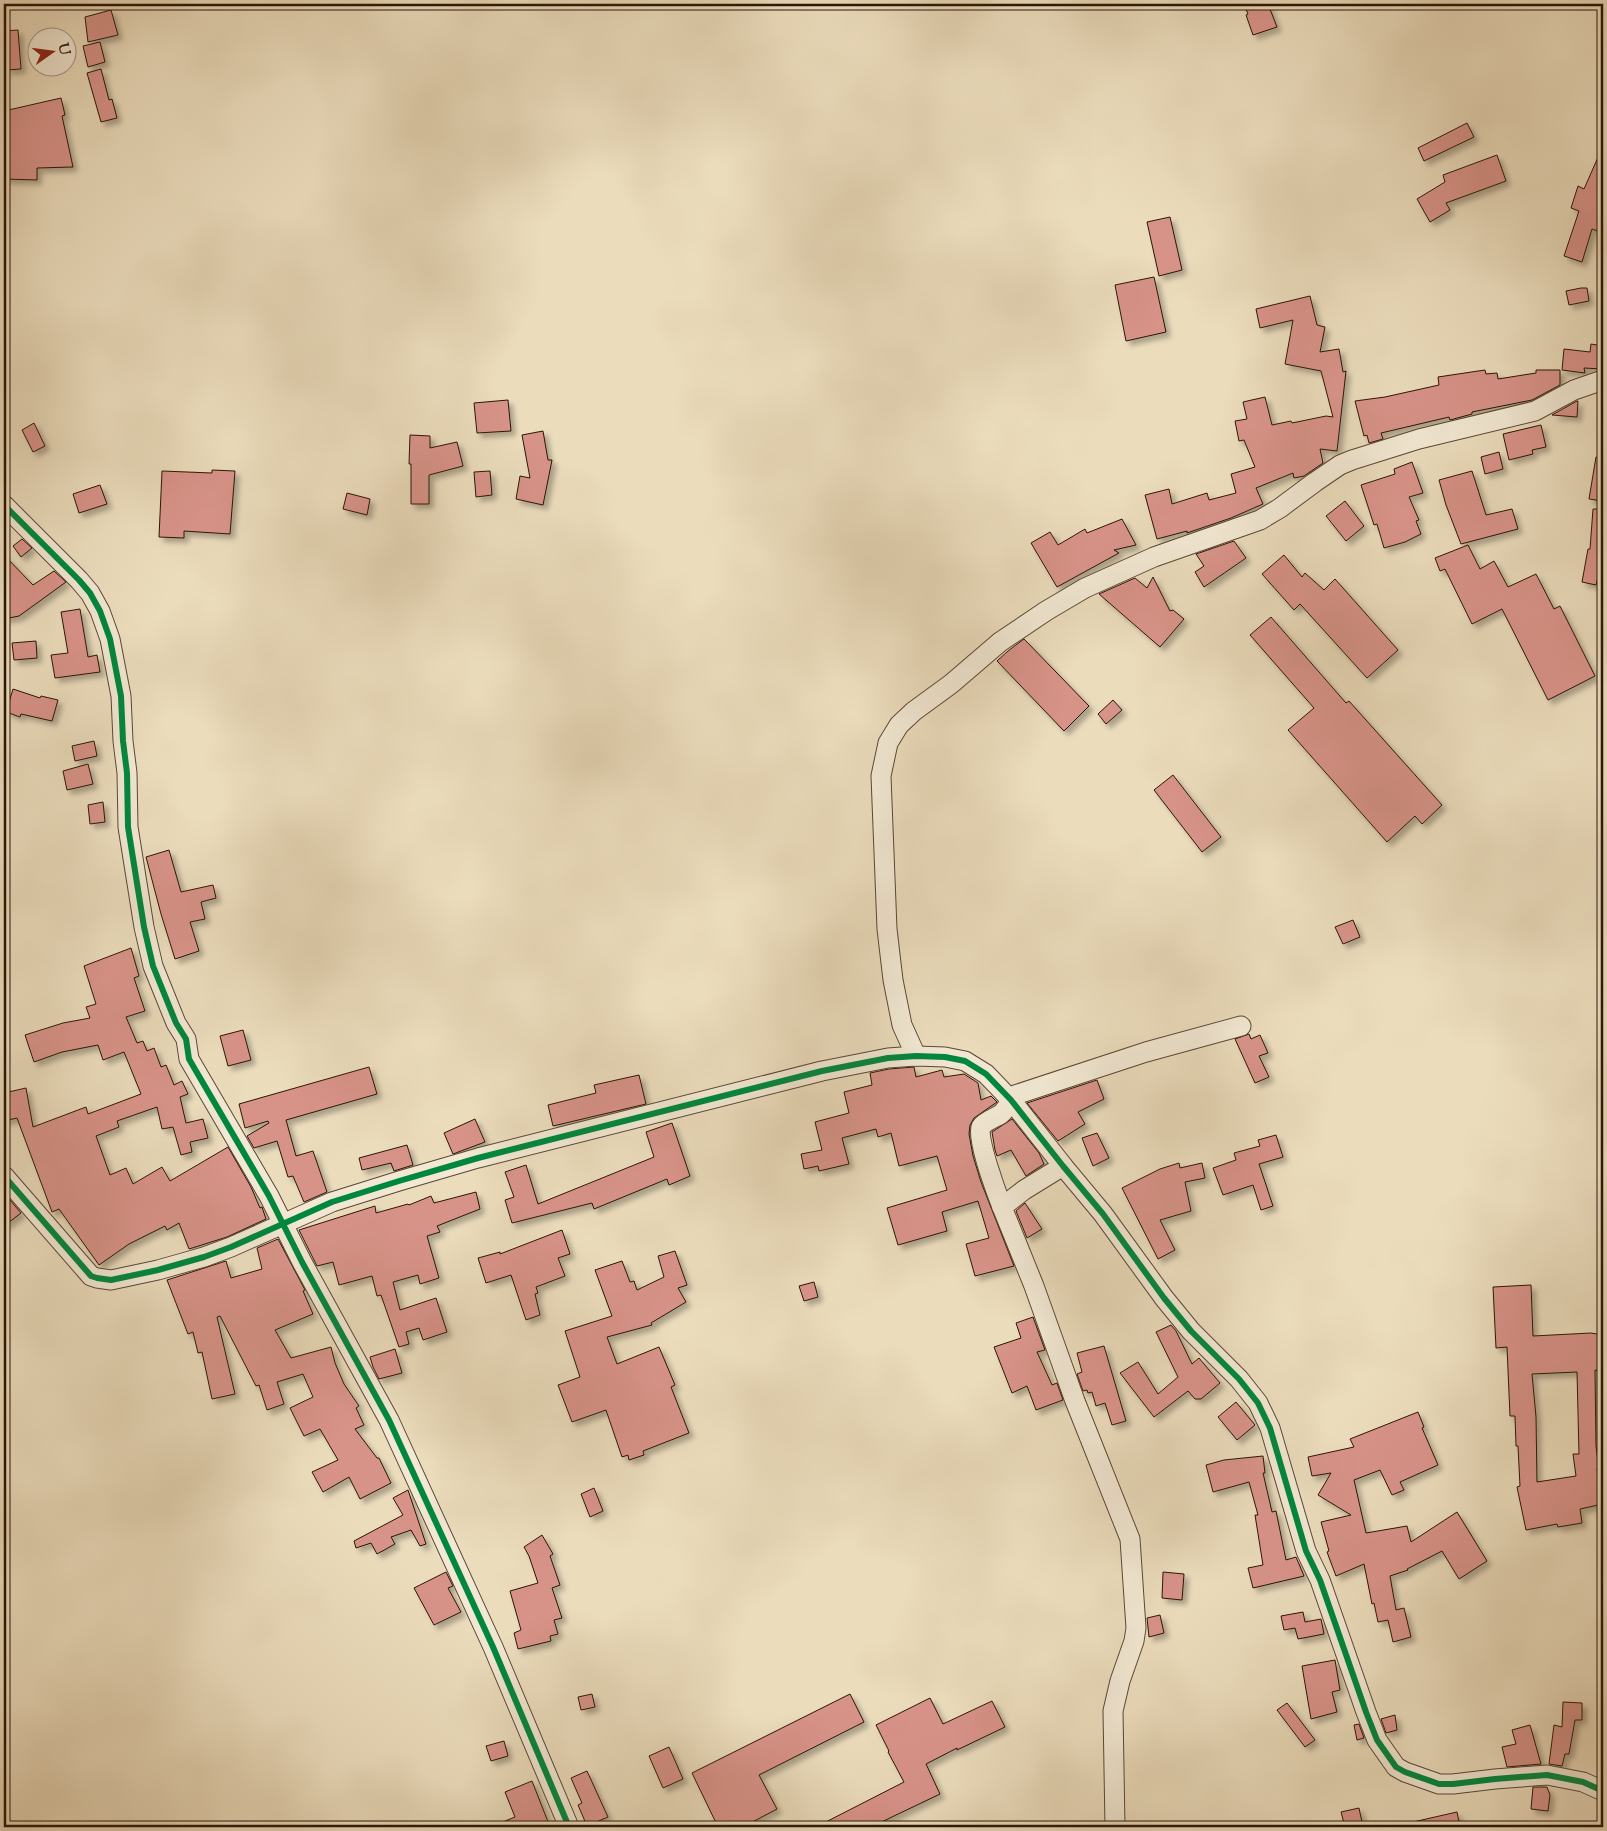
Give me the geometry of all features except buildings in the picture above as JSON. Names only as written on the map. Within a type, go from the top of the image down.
[{"type":"street","points":[[916,1056],[902,1025],[893,980],[887,929],[881,776],[888,743],[899,725],[1000,642],[1085,588],[1154,557],[1260,520],[1340,465],[1352,460],[1419,439],[1535,411],[1574,390],[1603,380]]},
{"type":"street","points":[[4,505],[90,593],[100,611],[110,638],[121,696],[123,741],[127,773],[128,827],[144,927],[153,966],[176,1023],[186,1038],[190,1059],[284,1224],[302,1262],[361,1368],[402,1448],[512,1688],[569,1827]]},
{"type":"street","points":[[1115,1827],[1113,1711],[1120,1681],[1134,1641],[1136,1628],[1130,1539],[1075,1401],[1034,1286],[1002,1207],[987,1163],[980,1134],[982,1126],[1001,1113],[1017,1094],[1090,1069],[1241,1026]]},
{"type":"street","points":[[4,1176],[91,1276],[104,1280],[117,1279],[204,1257],[332,1202],[478,1158],[822,1071],[888,1058],[916,1056],[945,1057],[965,1061],[986,1074],[1012,1100],[1063,1166],[1104,1214],[1164,1298],[1191,1331],[1239,1379],[1265,1414],[1306,1551],[1320,1580],[1377,1740],[1396,1767],[1439,1784],[1547,1775],[1583,1782],[1603,1791]]},
{"type":"street","points":[[1002,1207],[1024,1190],[1063,1166]]},
{"type":"cycle path","points":[[4,505],[90,593],[100,611],[110,639],[121,696],[123,741],[127,773],[128,827],[144,927],[153,966],[176,1023],[186,1039],[189,1059],[269,1196],[302,1262],[389,1420],[493,1647],[569,1827]]},
{"type":"cycle path","points":[[4,1176],[91,1276],[111,1280],[158,1270],[204,1257],[332,1202],[478,1158],[822,1071],[888,1058],[916,1056],[945,1057],[965,1061],[986,1074],[1011,1100],[1103,1214],[1164,1298],[1191,1331],[1239,1379],[1258,1403],[1270,1428],[1306,1551],[1320,1580],[1366,1712],[1377,1740],[1396,1767],[1439,1784],[1547,1775],[1583,1782],[1603,1791]]}]
